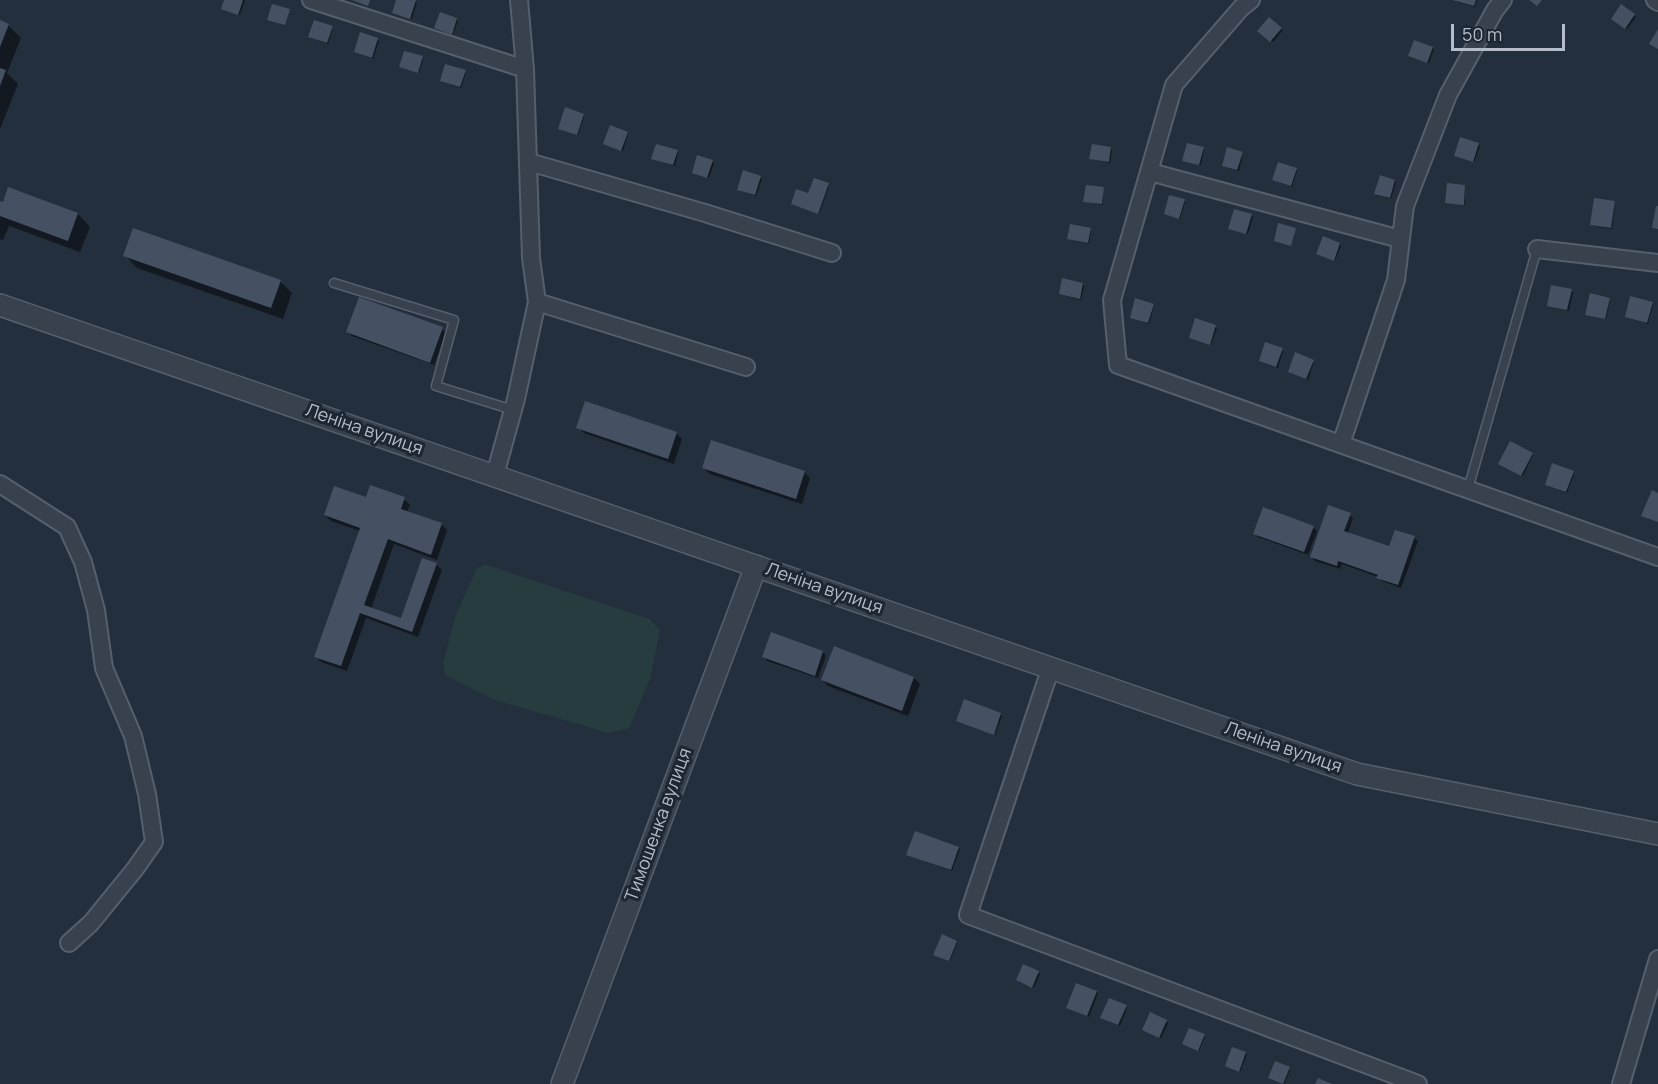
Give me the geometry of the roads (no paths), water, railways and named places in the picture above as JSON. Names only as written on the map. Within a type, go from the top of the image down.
[{"type":"street","points":[[311,0],[525,69]]},
{"type":"street","points":[[495,475],[513,410],[537,302],[531,258],[525,69],[519,0]]},
{"type":"street","points":[[1251,0],[1241,8],[1174,85],[1112,300],[1118,365],[1658,557]]},
{"type":"street","points":[[1341,444],[1396,280],[1405,206],[1448,95],[1495,10],[1503,0]]},
{"type":"street","points":[[529,162],[832,253]]},
{"type":"street","points":[[1150,172],[1400,239]]},
{"type":"street","points":[[1537,249],[1658,263]]},
{"type":"street","points":[[537,302],[746,367]]},
{"type":"street","name":"Леніна вулиця","points":[[0,305],[1357,774],[1658,834]]},
{"type":"street","points":[[0,484],[67,527],[83,562],[96,610],[104,668],[133,736],[147,794],[154,842],[92,922],[69,943]]},
{"type":"street","name":"Тимошенка вулиця","points":[[562,1084],[756,566]]},
{"type":"street","points":[[1051,668],[968,915],[1418,1084]]},
{"type":"street","points":[[1620,1084],[1658,959]]},
{"type":"lane","points":[[1468,489],[1537,249]]},
{"type":"lane","points":[[334,283],[454,320],[436,386],[513,410]]}]
